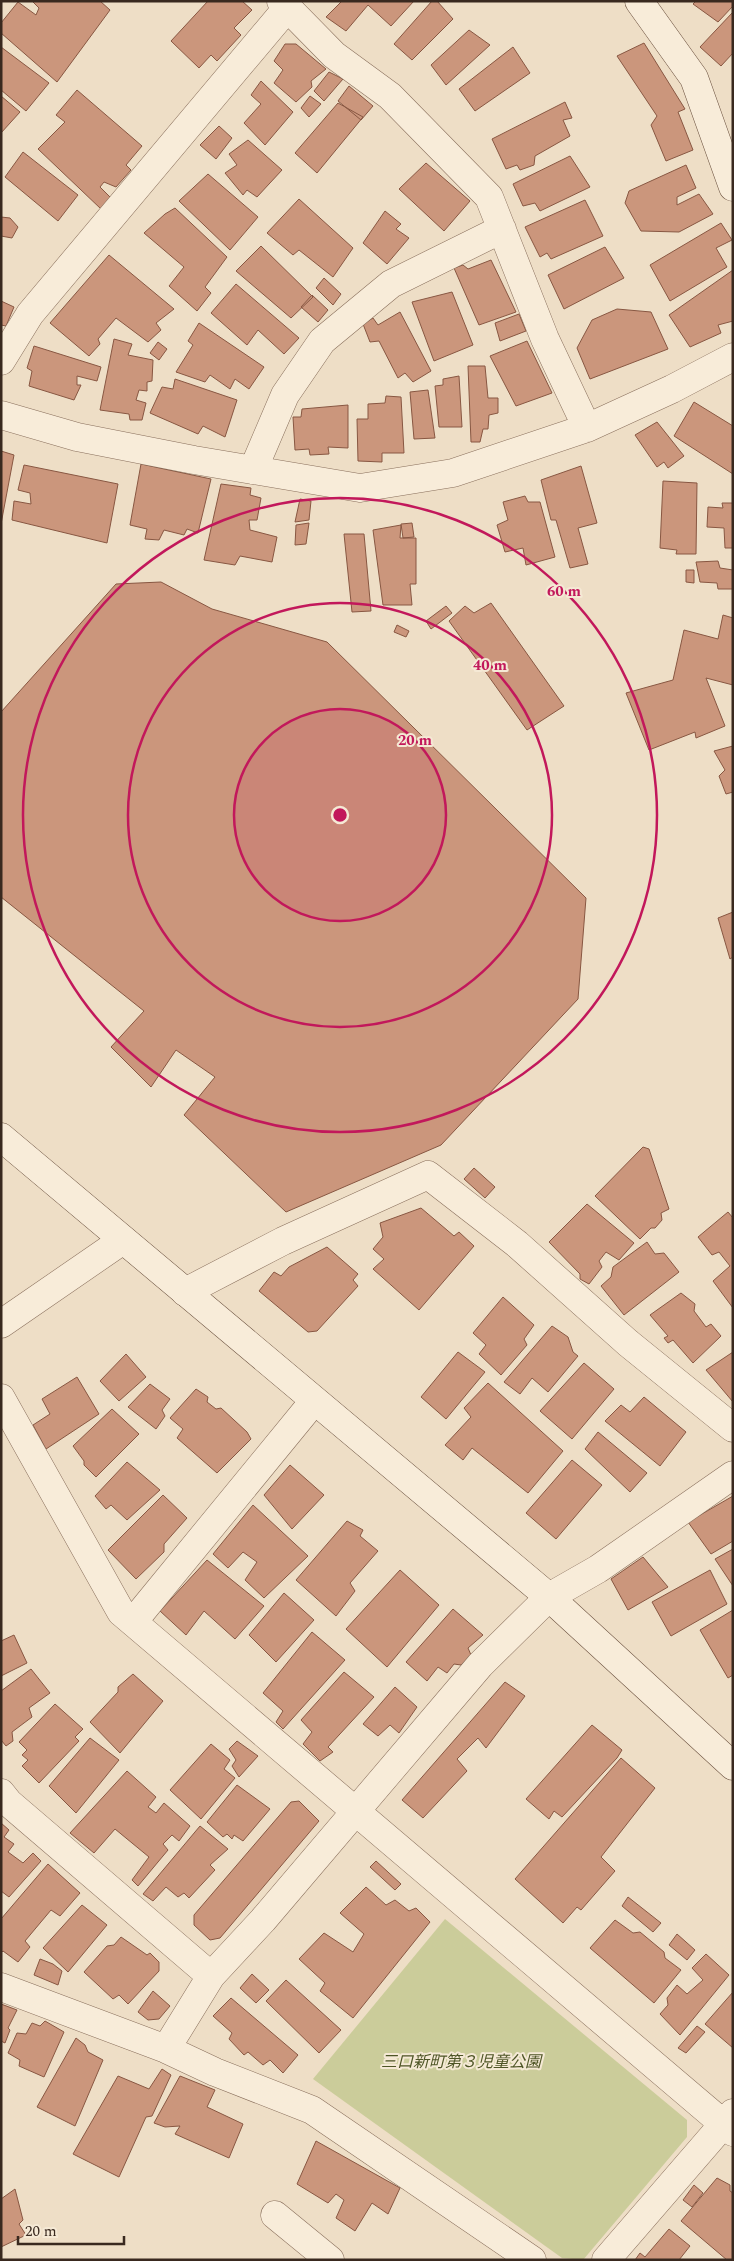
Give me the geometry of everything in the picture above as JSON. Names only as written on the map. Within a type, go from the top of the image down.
[{"type":"street","points":[[639,1],[694,78],[733,187]]},
{"type":"street","points":[[1,361],[30,314],[285,4],[334,55],[390,96],[489,197],[545,339],[587,428]]},
{"type":"street","points":[[253,470],[285,395],[322,341],[392,284],[502,229]]},
{"type":"street","points":[[1,415],[78,438],[360,488],[454,473],[587,428],[672,389],[733,357]]},
{"type":"street","points":[[1,1137],[549,1597],[733,1766]]},
{"type":"street","points":[[185,1292],[284,1241],[428,1175],[517,1244],[628,1342],[733,1428]]},
{"type":"street","points":[[1,1324],[123,1240]]},
{"type":"street","points":[[1,1398],[121,1612],[730,2123],[606,2260]]},
{"type":"street","points":[[133,1622],[314,1401]]},
{"type":"street","points":[[166,2049],[212,1976],[480,1665],[549,1597],[598,1569],[733,1475]]},
{"type":"street","points":[[1,1793],[9,1803],[212,1976]]},
{"type":"street","points":[[1,1987],[166,2049],[215,2072],[312,2110],[532,2260]]},
{"type":"street","points":[[275,2215],[330,2260]]},
{"type":"green space","name":"三口新町第３児童公園","points":[[445,1919],[687,2120],[687,2137],[583,2260],[562,2258],[313,2079]]},
{"type":"building","points":[[32,1],[100,1],[110,10],[57,82],[1,33],[1,23],[18,2],[36,15],[39,8]]},
{"type":"building","points":[[208,1],[242,1],[252,10],[234,28],[241,35],[217,61],[211,55],[199,68],[171,41]]},
{"type":"building","points":[[342,1],[414,1],[391,26],[368,5],[346,31],[326,17]]},
{"type":"building","points":[[432,1],[437,1],[453,19],[412,60],[394,44]]},
{"type":"building","points":[[696,1],[733,1],[733,6],[718,22],[693,4]]},
{"type":"building","points":[[733,12],[733,53],[721,66],[700,47]]},
{"type":"building","points":[[469,30],[490,45],[446,85],[431,65]]},
{"type":"building","points":[[644,43],[685,109],[678,112],[693,150],[666,161],[651,125],[657,116],[617,56]]},
{"type":"building","points":[[285,44],[296,44],[326,69],[311,81],[312,87],[296,102],[274,83],[283,70],[274,61]]},
{"type":"building","points":[[1,47],[49,83],[26,111],[1,90]]},
{"type":"building","points":[[513,47],[530,73],[475,111],[459,89]]},
{"type":"building","points":[[329,72],[343,79],[324,101],[314,91]]},
{"type":"building","points":[[261,81],[293,112],[265,145],[244,123],[261,104],[251,95]]},
{"type":"building","points":[[349,86],[373,106],[361,120],[338,101]]},
{"type":"building","points":[[77,90],[142,146],[126,165],[131,170],[116,187],[104,182],[100,187],[112,199],[101,209],[38,149],[65,122],[56,115]]},
{"type":"building","points":[[1,96],[20,112],[1,133]]},
{"type":"building","points":[[310,96],[321,104],[309,117],[301,108]]},
{"type":"building","points":[[565,102],[572,118],[563,120],[570,136],[535,156],[534,165],[520,170],[517,165],[506,169],[492,139]]},
{"type":"building","points":[[338,103],[363,117],[317,173],[295,153]]},
{"type":"building","points":[[219,126],[232,138],[216,159],[200,145]]},
{"type":"building","points":[[248,140],[282,170],[257,197],[247,190],[243,195],[225,173],[237,165],[229,154]]},
{"type":"building","points":[[23,152],[78,195],[58,221],[5,177]]},
{"type":"building","points":[[570,156],[590,187],[540,211],[535,203],[523,206],[513,184]]},
{"type":"building","points":[[426,163],[470,201],[444,231],[399,189]]},
{"type":"building","points":[[686,165],[696,188],[677,197],[677,205],[699,194],[713,214],[679,232],[641,231],[625,203],[629,191]]},
{"type":"building","points":[[208,174],[258,217],[230,250],[179,201]]},
{"type":"building","points":[[299,199],[353,248],[333,277],[299,250],[293,255],[267,233]]},
{"type":"building","points":[[585,200],[603,236],[551,259],[547,253],[540,257],[525,227]]},
{"type":"building","points":[[175,208],[227,257],[205,287],[211,293],[197,311],[169,286],[184,267],[144,233],[165,214]]},
{"type":"building","points":[[385,211],[401,224],[396,229],[409,238],[387,264],[363,243]]},
{"type":"building","points":[[1,217],[10,218],[18,227],[12,238],[1,236]]},
{"type":"building","points":[[721,223],[732,240],[716,248],[727,267],[670,301],[650,265]]},
{"type":"building","points":[[261,246],[313,297],[291,318],[236,271]]},
{"type":"building","points":[[605,247],[624,278],[564,309],[548,275]]},
{"type":"building","points":[[109,255],[174,309],[156,323],[161,330],[148,342],[116,318],[98,339],[100,344],[89,356],[50,323]]},
{"type":"building","points":[[491,260],[516,312],[479,325],[454,268],[463,265],[468,269]]},
{"type":"building","points":[[733,270],[733,321],[718,325],[721,333],[690,347],[669,315]]},
{"type":"building","points":[[324,278],[341,294],[333,305],[316,288]]},
{"type":"building","points":[[236,284],[299,338],[284,354],[258,330],[247,345],[211,313]]},
{"type":"building","points":[[452,292],[473,345],[434,361],[412,302]]},
{"type":"building","points":[[312,295],[328,310],[318,322],[301,307]]},
{"type":"building","points":[[1,301],[14,307],[6,326],[1,325]]},
{"type":"building","points":[[617,309],[651,312],[668,349],[590,379],[577,348],[592,320]]},
{"type":"building","points":[[400,312],[431,371],[413,382],[405,373],[398,378],[379,341],[370,342],[363,324],[373,318],[378,325]]},
{"type":"building","points":[[519,314],[526,331],[500,341],[495,323]]},
{"type":"building","points":[[199,323],[264,367],[249,389],[235,379],[230,389],[210,375],[205,382],[176,372],[193,345],[188,341]]},
{"type":"building","points":[[114,339],[132,344],[128,355],[153,360],[152,381],[147,382],[147,391],[139,390],[136,400],[146,403],[142,420],[130,420],[129,414],[100,410]]},
{"type":"building","points":[[527,341],[552,393],[516,406],[490,356]]},
{"type":"building","points":[[158,342],[167,349],[159,360],[150,353]]},
{"type":"building","points":[[34,346],[101,367],[97,381],[77,376],[77,385],[81,385],[74,400],[29,386],[32,371],[27,368]]},
{"type":"building","points":[[468,366],[485,366],[488,398],[498,398],[498,413],[489,415],[488,429],[483,429],[480,442],[471,442]]},
{"type":"building","points":[[459,376],[462,427],[439,427],[435,386],[443,385],[443,379]]},
{"type":"building","points":[[175,379],[237,400],[225,437],[203,426],[198,434],[150,413],[162,387],[173,389]]},
{"type":"building","points":[[428,390],[435,438],[414,439],[410,392]]},
{"type":"building","points":[[386,396],[401,397],[404,453],[382,453],[382,462],[358,461],[357,419],[368,419],[368,404],[385,403]]},
{"type":"building","points":[[694,402],[733,426],[733,474],[674,436]]},
{"type":"building","points":[[348,405],[348,448],[328,447],[329,454],[310,455],[309,449],[295,450],[293,417],[301,417],[302,409]]},
{"type":"building","points":[[657,422],[684,456],[668,468],[664,462],[657,467],[635,435]]},
{"type":"building","points":[[1,451],[14,455],[1,524]]},
{"type":"building","points":[[141,464],[211,479],[198,533],[187,529],[184,535],[164,530],[159,540],[145,539],[147,529],[130,525]]},
{"type":"building","points":[[24,465],[118,484],[107,543],[12,520],[14,501],[31,504],[30,493],[18,490]]},
{"type":"building","points":[[581,466],[597,523],[578,528],[588,564],[570,568],[556,520],[551,520],[541,480]]},
{"type":"building","points":[[663,481],[697,483],[696,554],[676,554],[677,550],[660,548]]},
{"type":"building","points":[[221,484],[251,488],[250,495],[261,498],[257,520],[249,520],[250,530],[277,537],[272,562],[240,556],[235,565],[204,560]]},
{"type":"building","points":[[525,496],[528,502],[540,502],[555,557],[526,565],[523,548],[505,552],[497,525],[508,520],[503,502]]},
{"type":"building","points":[[300,499],[311,501],[309,520],[295,522]]},
{"type":"building","points":[[722,503],[733,503],[733,548],[725,548],[724,528],[707,527],[708,507],[723,508]]},
{"type":"building","points":[[309,523],[306,544],[295,545],[296,525]]},
{"type":"building","points":[[412,523],[414,537],[403,538],[401,524]]},
{"type":"building","points":[[401,525],[400,538],[416,538],[416,584],[410,584],[412,605],[383,605],[373,530]]},
{"type":"building","points":[[344,534],[364,534],[371,611],[352,612]]},
{"type":"building","points":[[718,561],[720,568],[733,570],[733,589],[718,589],[717,583],[700,582],[696,562]]},
{"type":"building","points":[[686,570],[694,570],[694,583],[686,582]]},
{"type":"building","points":[[161,582],[212,609],[327,642],[586,898],[578,999],[441,1145],[286,1212],[184,1115],[215,1077],[176,1050],[151,1087],[111,1047],[144,1011],[1,897],[1,712],[116,584]]},
{"type":"building","points":[[491,603],[564,706],[527,730],[449,621],[465,606],[474,613]]},
{"type":"building","points":[[446,606],[452,613],[431,629],[426,621]]},
{"type":"building","points":[[723,615],[733,618],[733,685],[706,678],[725,726],[696,738],[695,732],[649,750],[626,693],[673,680],[684,630],[718,639]]},
{"type":"building","points":[[397,625],[409,631],[406,637],[394,632]]},
{"type":"building","points":[[733,746],[733,792],[726,794],[719,776],[725,770],[714,751]]},
{"type":"building","points":[[733,912],[733,957],[730,959],[718,918]]},
{"type":"building","points":[[643,1147],[649,1149],[669,1209],[661,1213],[662,1220],[655,1228],[651,1228],[640,1239],[595,1196]]},
{"type":"building","points":[[474,1168],[495,1187],[485,1198],[464,1179]]},
{"type":"building","points":[[587,1204],[634,1243],[619,1260],[606,1252],[599,1261],[602,1267],[589,1284],[580,1279],[580,1274],[549,1242]]},
{"type":"building","points":[[421,1208],[454,1236],[459,1232],[474,1246],[419,1310],[373,1269],[384,1259],[373,1249],[383,1237],[380,1223]]},
{"type":"building","points":[[728,1212],[733,1218],[733,1308],[713,1281],[730,1266],[719,1252],[712,1255],[698,1237]]},
{"type":"building","points":[[647,1242],[655,1254],[664,1253],[679,1272],[624,1315],[601,1286],[611,1277],[613,1267]]},
{"type":"building","points":[[327,1247],[358,1274],[353,1280],[358,1286],[317,1331],[308,1332],[259,1291],[274,1272],[281,1276],[289,1267]]},
{"type":"building","points":[[681,1293],[695,1304],[694,1311],[706,1327],[711,1324],[721,1336],[693,1363],[673,1340],[668,1343],[664,1338],[668,1336],[650,1315]]},
{"type":"building","points":[[503,1297],[534,1325],[524,1339],[527,1345],[501,1375],[479,1354],[486,1345],[473,1333]]},
{"type":"building","points":[[552,1326],[568,1337],[573,1352],[578,1356],[548,1392],[532,1378],[520,1394],[504,1382]]},
{"type":"building","points":[[458,1352],[485,1372],[446,1419],[421,1397]]},
{"type":"building","points":[[733,1352],[733,1402],[706,1370]]},
{"type":"building","points":[[126,1354],[146,1377],[119,1401],[100,1381]]},
{"type":"building","points":[[584,1363],[614,1389],[572,1439],[540,1411]]},
{"type":"building","points":[[77,1377],[99,1414],[46,1449],[33,1425],[50,1414],[42,1399]]},
{"type":"building","points":[[488,1383],[563,1451],[528,1493],[472,1448],[463,1460],[445,1445],[471,1417],[464,1408]]},
{"type":"building","points":[[150,1384],[170,1399],[162,1410],[165,1416],[156,1429],[128,1407]]},
{"type":"building","points":[[196,1389],[208,1397],[207,1402],[216,1409],[221,1408],[247,1432],[251,1439],[217,1473],[177,1438],[183,1429],[170,1418]]},
{"type":"building","points":[[644,1397],[686,1432],[660,1466],[605,1421],[621,1405],[630,1412]]},
{"type":"building","points":[[112,1409],[139,1434],[96,1477],[84,1465],[84,1461],[73,1446]]},
{"type":"building","points":[[598,1432],[647,1473],[630,1492],[585,1449]]},
{"type":"building","points":[[572,1460],[602,1485],[556,1539],[526,1513]]},
{"type":"building","points":[[127,1462],[160,1490],[127,1520],[111,1505],[106,1509],[95,1496]]},
{"type":"building","points":[[290,1465],[324,1495],[292,1529],[264,1495]]},
{"type":"building","points":[[163,1495],[187,1518],[164,1544],[164,1552],[136,1579],[108,1550]]},
{"type":"building","points":[[733,1496],[733,1541],[711,1554],[688,1522]]},
{"type":"building","points":[[253,1505],[308,1556],[264,1598],[245,1580],[257,1562],[243,1552],[228,1568],[213,1554]]},
{"type":"building","points":[[347,1521],[363,1530],[360,1536],[378,1551],[350,1583],[355,1591],[336,1616],[296,1580]]},
{"type":"building","points":[[733,1549],[733,1586],[715,1559]]},
{"type":"building","points":[[643,1557],[668,1587],[628,1610],[611,1579]]},
{"type":"building","points":[[207,1560],[264,1606],[235,1639],[204,1611],[186,1635],[160,1611]]},
{"type":"building","points":[[400,1570],[439,1605],[387,1667],[346,1629]]},
{"type":"building","points":[[710,1570],[727,1604],[671,1636],[652,1602]]},
{"type":"building","points":[[284,1593],[314,1620],[276,1662],[249,1635]]},
{"type":"building","points":[[453,1609],[483,1635],[468,1648],[471,1655],[461,1665],[454,1664],[447,1673],[438,1667],[427,1681],[406,1662]]},
{"type":"building","points":[[733,1610],[733,1675],[728,1678],[700,1630]]},
{"type":"building","points":[[312,1632],[345,1660],[283,1729],[276,1722],[283,1711],[263,1693]]},
{"type":"building","points":[[14,1635],[27,1663],[1,1676],[1,1641]]},
{"type":"building","points":[[31,1669],[50,1693],[29,1708],[32,1717],[12,1732],[13,1741],[6,1746],[1,1740],[1,1691]]},
{"type":"building","points":[[344,1672],[374,1697],[328,1747],[333,1752],[320,1761],[303,1744],[312,1732],[301,1720]]},
{"type":"building","points":[[133,1674],[163,1701],[120,1753],[90,1722],[118,1692],[118,1687]]},
{"type":"building","points":[[505,1682],[525,1696],[486,1748],[478,1738],[457,1759],[467,1771],[423,1818],[402,1800]]},
{"type":"building","points":[[395,1687],[417,1707],[399,1733],[390,1725],[378,1736],[363,1724]]},
{"type":"building","points":[[55,1704],[83,1729],[75,1737],[79,1741],[39,1783],[22,1766],[28,1760],[22,1755],[27,1750],[19,1742]]},
{"type":"building","points":[[592,1725],[622,1750],[617,1758],[562,1817],[554,1811],[549,1819],[526,1799]]},
{"type":"building","points":[[90,1738],[119,1760],[76,1813],[49,1786]]},
{"type":"building","points":[[237,1741],[258,1756],[239,1777],[232,1766],[236,1760],[229,1749]]},
{"type":"building","points":[[211,1744],[230,1760],[224,1769],[235,1778],[201,1819],[170,1790]]},
{"type":"building","points":[[621,1758],[655,1788],[601,1857],[615,1871],[581,1910],[577,1907],[563,1923],[515,1879]]},
{"type":"building","points":[[127,1771],[156,1797],[148,1807],[156,1813],[164,1803],[190,1826],[179,1841],[172,1835],[163,1844],[168,1850],[138,1886],[132,1880],[149,1857],[115,1829],[94,1853],[70,1833]]},
{"type":"building","points":[[237,1785],[270,1809],[243,1841],[234,1835],[232,1839],[227,1834],[223,1837],[207,1822]]},
{"type":"building","points":[[299,1801],[319,1821],[220,1938],[210,1940],[194,1925],[194,1915],[291,1802]]},
{"type":"building","points":[[1,1823],[9,1830],[4,1837],[14,1844],[8,1852],[23,1863],[33,1853],[41,1861],[9,1897],[1,1891]]},
{"type":"building","points":[[200,1826],[228,1849],[210,1865],[215,1870],[189,1898],[184,1893],[178,1897],[166,1887],[153,1901],[143,1894]]},
{"type":"building","points":[[376,1861],[401,1884],[395,1890],[370,1867]]},
{"type":"building","points":[[48,1864],[80,1893],[60,1916],[51,1910],[25,1941],[30,1947],[18,1962],[3,1951],[1,1953],[1,1919]]},
{"type":"building","points":[[366,1887],[386,1905],[395,1900],[409,1911],[416,1908],[430,1922],[353,2018],[320,1991],[325,1983],[299,1959],[324,1933],[353,1952],[364,1934],[340,1913]]},
{"type":"building","points":[[628,1897],[661,1923],[653,1932],[622,1906]]},
{"type":"building","points":[[82,1905],[107,1925],[68,1972],[43,1948]]},
{"type":"building","points":[[615,1920],[633,1933],[640,1932],[664,1952],[665,1958],[681,1970],[654,2003],[590,1948]]},
{"type":"building","points":[[677,1934],[695,1950],[687,1960],[669,1945]]},
{"type":"building","points":[[121,1937],[147,1955],[150,1953],[159,1962],[159,1971],[128,2004],[119,1995],[113,1999],[84,1972],[107,1946],[114,1945]]},
{"type":"building","points":[[706,1954],[729,1975],[680,2035],[660,2014],[668,2005],[667,1998],[677,1985],[687,1994],[703,1980],[692,1968]]},
{"type":"building","points":[[40,1959],[53,1964],[62,1971],[58,1985],[34,1975]]},
{"type":"building","points":[[252,1974],[269,1990],[256,2003],[240,1988]]},
{"type":"building","points":[[286,1980],[341,2030],[319,2053],[266,2001]]},
{"type":"building","points":[[153,1991],[170,2006],[159,2019],[148,2020],[138,2012]]},
{"type":"building","points":[[733,1992],[733,2048],[705,2024]]},
{"type":"building","points":[[231,1998],[298,2055],[283,2073],[270,2060],[263,2065],[248,2052],[244,2055],[229,2039],[232,2033],[213,2016]]},
{"type":"building","points":[[1,2004],[17,2010],[8,2028],[10,2030],[5,2043],[1,2041]]},
{"type":"building","points":[[45,2021],[64,2032],[44,2077],[19,2066],[20,2060],[8,2053],[17,2033],[26,2034],[32,2023],[40,2026]]},
{"type":"building","points":[[697,2026],[705,2032],[686,2053],[678,2048]]},
{"type":"building","points":[[76,2038],[85,2045],[88,2052],[103,2060],[75,2126],[37,2107]]},
{"type":"building","points":[[162,2069],[171,2075],[152,2116],[146,2117],[119,2177],[73,2154],[118,2076],[149,2089]]},
{"type":"building","points":[[180,2076],[215,2090],[207,2107],[243,2124],[229,2158],[175,2134],[180,2126],[165,2127],[154,2123]]},
{"type":"building","points":[[316,2141],[400,2188],[388,2214],[372,2203],[355,2231],[336,2218],[344,2200],[336,2194],[328,2203],[297,2184]]},
{"type":"building","points":[[717,2178],[730,2185],[730,2191],[733,2193],[733,2260],[727,2260],[681,2221]]},
{"type":"building","points":[[694,2185],[703,2193],[692,2207],[683,2200]]},
{"type":"building","points":[[15,2189],[23,2220],[19,2224],[26,2235],[1,2247],[1,2199]]},
{"type":"building","points":[[669,2229],[690,2246],[679,2260],[635,2260],[640,2253],[645,2257]]}]
